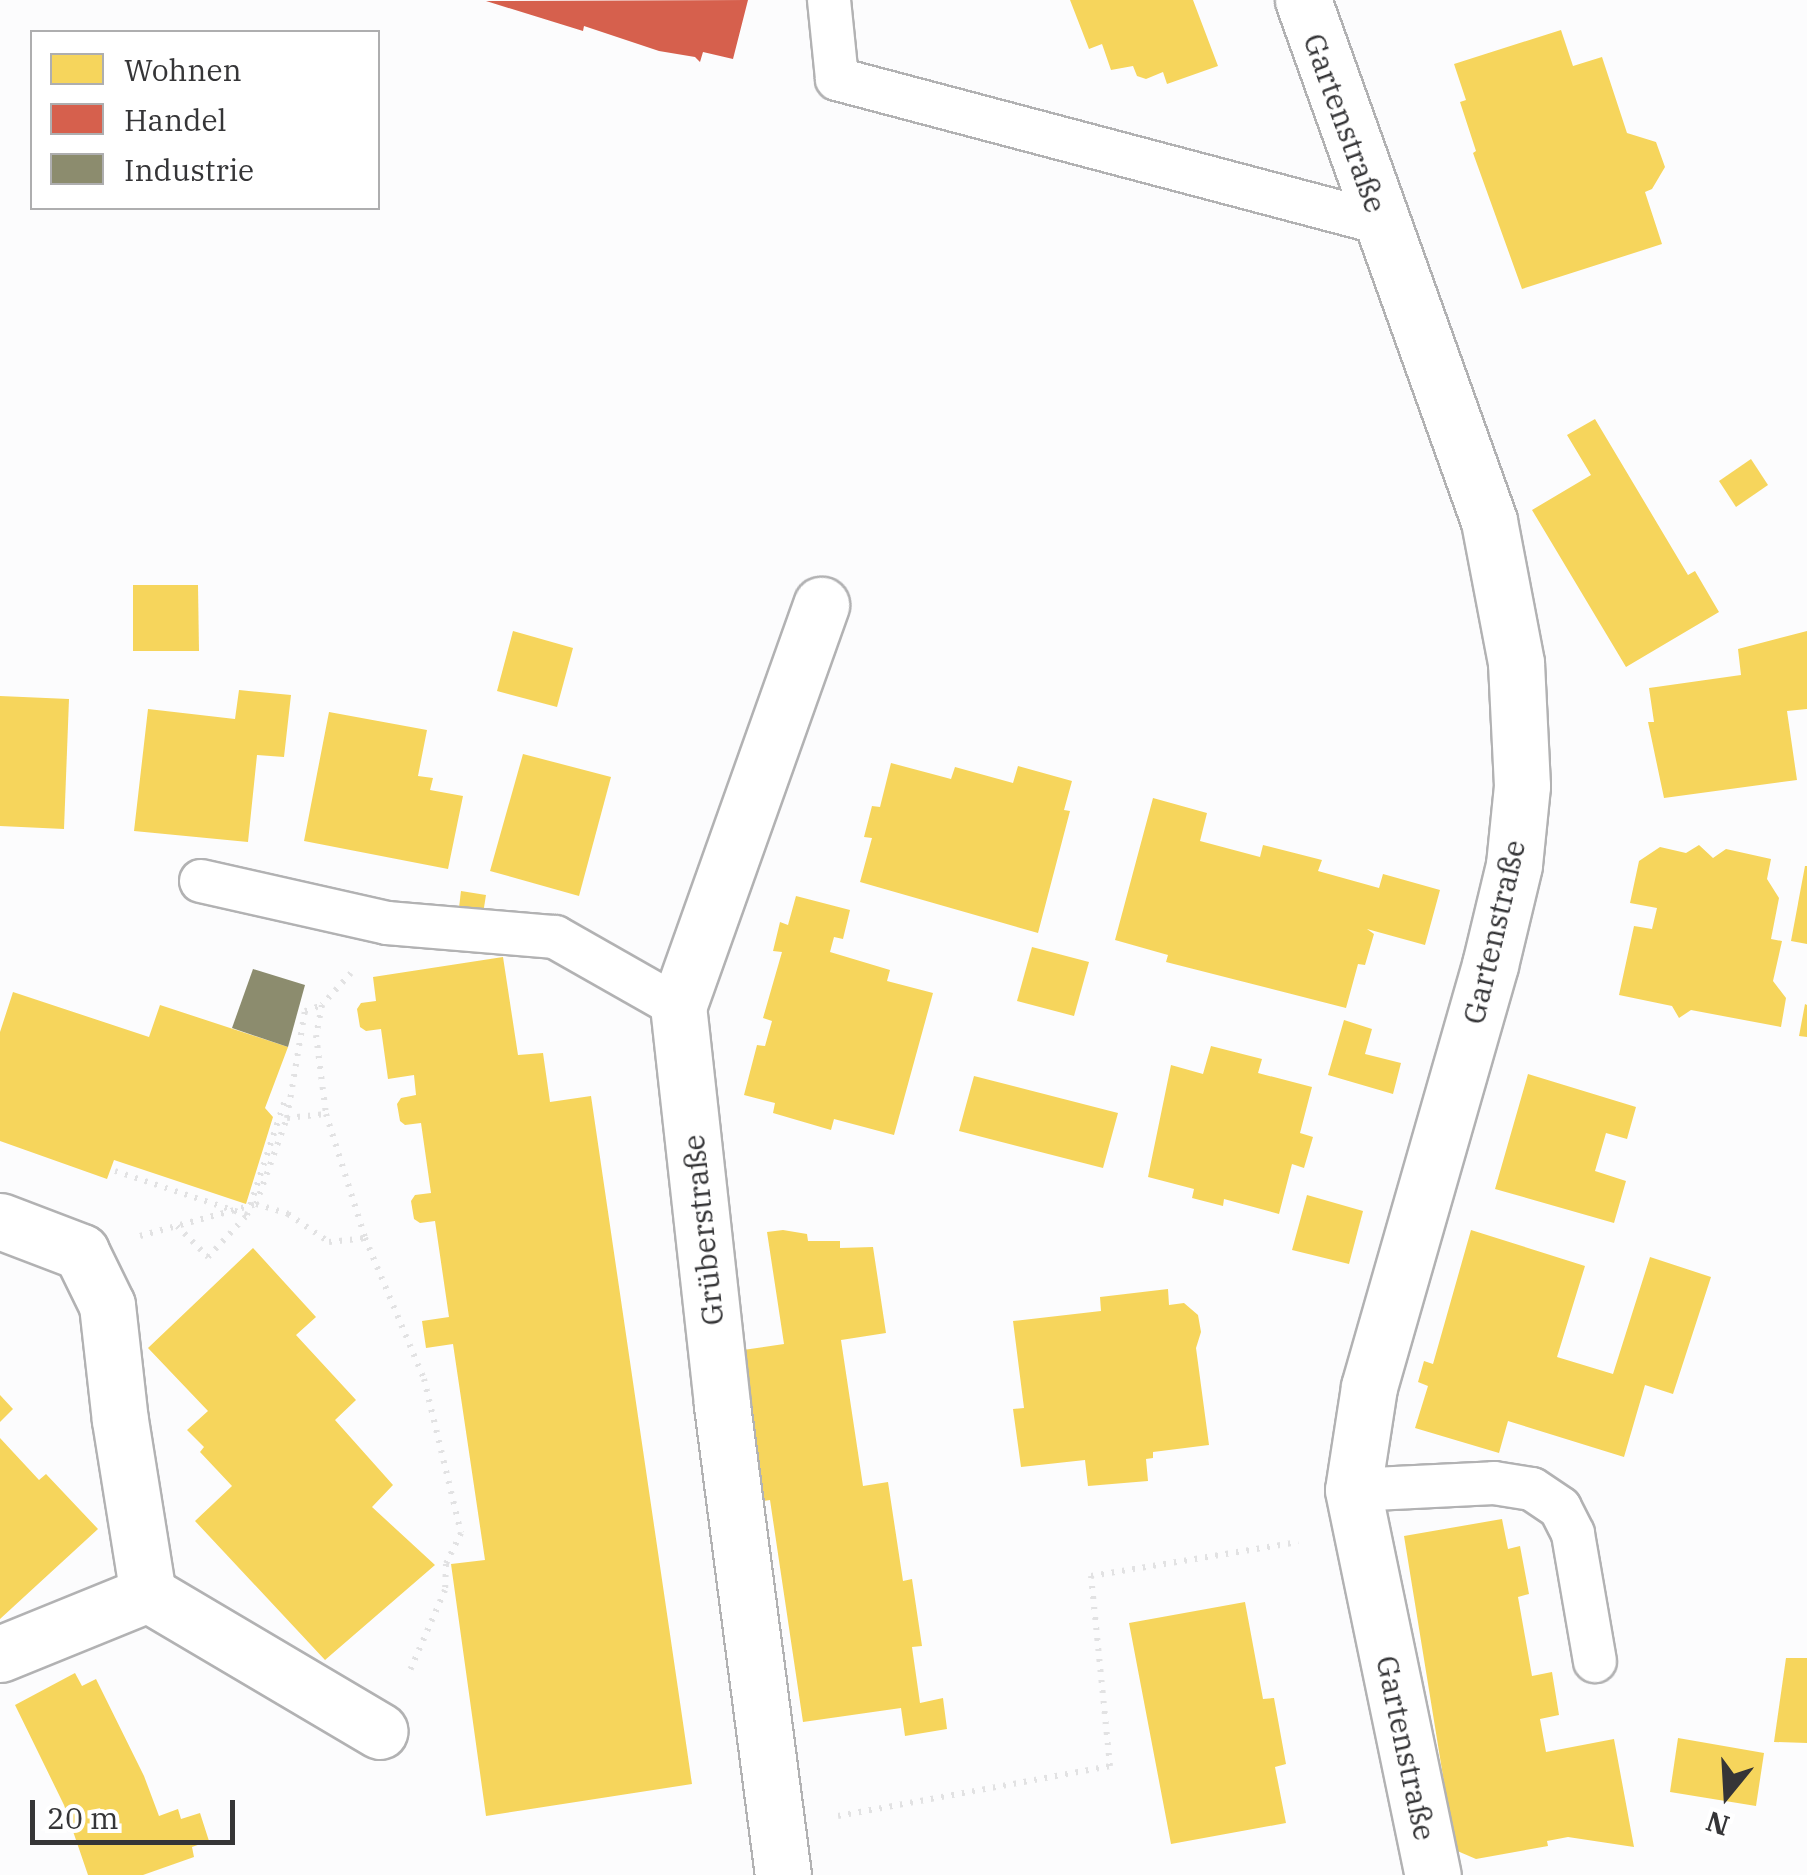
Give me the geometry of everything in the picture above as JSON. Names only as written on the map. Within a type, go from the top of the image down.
[{"type":"street","name":"Gartenstraße","points":[[1302,0],[1381,223],[1420,318],[1489,521],[1516,663],[1522,786],[1514,865],[1370,1387],[1357,1511],[1433,1875]]},
{"type":"street","name":"Grüberstraße","points":[[780,1851],[722,1404],[678,1007],[821,605]]},
{"type":"street","points":[[0,1221],[81,1252],[107,1304],[120,1420],[148,1594]]},
{"type":"street","points":[[0,1654],[148,1594]]},
{"type":"street","points":[[148,1594],[380,1732]]},
{"type":"lane","points":[[829,0],[837,79],[1381,223]]},
{"type":"lane","points":[[201,881],[387,924],[555,937],[678,1007]]},
{"type":"lane","points":[[1357,1511],[1494,1482],[1532,1489],[1560,1508],[1574,1534],[1595,1661]]},
{"type":"path","points":[[256,1204],[286,1118],[305,1011],[322,1005],[365,958],[387,924]]},
{"type":"path","points":[[322,1005],[316,1036],[326,1114],[366,1238],[424,1379],[461,1533],[446,1564],[445,1590],[380,1732]]},
{"type":"path","points":[[286,1097],[247,1215],[208,1257],[177,1226],[256,1204],[288,1214],[329,1242],[366,1238]]},
{"type":"path","points":[[286,1118],[326,1114]]},
{"type":"path","points":[[116,1171],[247,1215]]},
{"type":"path","points":[[780,1851],[1110,1766],[1091,1576],[1357,1511]]},
{"type":"building: Wohnen","points":[[1070,0],[1193,0],[1218,66],[1167,84],[1163,72],[1146,79],[1137,76],[1133,66],[1111,70],[1102,44],[1089,49]]},
{"type":"building: Wohnen","points":[[1561,30],[1573,66],[1602,57],[1627,133],[1656,142],[1665,167],[1652,189],[1645,192],[1662,244],[1522,289],[1473,153],[1476,151],[1460,102],[1466,100],[1454,64]]},
{"type":"building: Wohnen","points":[[1595,419],[1688,575],[1695,571],[1719,612],[1626,667],[1532,510],[1591,475],[1567,435]]},
{"type":"building: Wohnen","points":[[1751,459],[1768,485],[1736,507],[1719,481]]},
{"type":"building: Wohnen","points":[[133,585],[198,585],[199,651],[133,651]]},
{"type":"building: Wohnen","points":[[513,631],[573,648],[557,707],[497,691]]},
{"type":"building: Wohnen","points":[[1807,631],[1807,709],[1787,711],[1797,780],[1664,798],[1648,722],[1654,722],[1649,688],[1741,675],[1738,649]]},
{"type":"building: Wohnen","points":[[239,690],[291,695],[284,757],[257,755],[248,842],[134,831],[148,709],[235,719]]},
{"type":"building: Wohnen","points":[[0,696],[69,699],[64,829],[0,826]]},
{"type":"building: Wohnen","points":[[329,712],[427,730],[418,776],[433,778],[430,790],[463,796],[448,869],[304,841]]},
{"type":"building: Wohnen","points":[[523,754],[611,777],[579,896],[490,871]]},
{"type":"building: Wohnen","points":[[891,763],[951,779],[955,767],[1013,783],[1018,766],[1072,781],[1064,810],[1070,811],[1038,933],[860,882],[872,838],[864,837],[872,806],[880,807]]},
{"type":"building: Wohnen","points":[[1153,798],[1207,813],[1200,841],[1260,857],[1263,845],[1322,860],[1318,871],[1379,888],[1383,874],[1440,890],[1425,945],[1367,929],[1374,934],[1365,965],[1358,964],[1346,1008],[1166,962],[1168,955],[1115,940]]},
{"type":"building: Wohnen","points":[[1699,845],[1713,858],[1726,849],[1771,859],[1767,879],[1779,898],[1771,939],[1782,941],[1773,981],[1786,998],[1781,1027],[1691,1010],[1679,1018],[1672,1006],[1619,995],[1634,926],[1652,929],[1657,908],[1630,903],[1639,861],[1660,847],[1686,853]]},
{"type":"building: Wohnen","points":[[1807,866],[1807,944],[1791,941]]},
{"type":"building: Wohnen","points":[[461,891],[486,895],[482,920],[458,916]]},
{"type":"building: Wohnen","points":[[796,896],[850,910],[843,939],[834,937],[830,952],[890,970],[887,981],[933,993],[894,1135],[834,1119],[831,1130],[773,1113],[775,1103],[744,1095],[757,1045],[765,1046],[772,1021],[763,1018],[782,952],[773,951],[780,922],[788,925]]},
{"type":"building: Wohnen","points":[[1032,947],[1089,962],[1074,1016],[1017,1001]]},
{"type":"building: Wohnen","points":[[503,957],[518,1055],[543,1053],[550,1102],[591,1096],[692,1784],[486,1816],[451,1564],[485,1560],[453,1344],[426,1348],[422,1321],[449,1317],[435,1221],[420,1223],[414,1219],[411,1201],[415,1195],[431,1193],[421,1123],[405,1125],[400,1121],[397,1104],[401,1098],[416,1095],[414,1075],[388,1079],[381,1029],[366,1031],[360,1027],[357,1009],[361,1003],[376,1001],[373,977]]},
{"type":"building: Wohnen","points":[[13,992],[149,1037],[160,1005],[288,1047],[265,1108],[273,1117],[246,1204],[114,1160],[107,1179],[0,1141],[0,1032]]},
{"type":"building: Wohnen","points":[[1807,1005],[1807,1037],[1799,1036]]},
{"type":"building: Wohnen","points":[[1344,1020],[1372,1029],[1365,1054],[1401,1063],[1393,1094],[1328,1075]]},
{"type":"building: Wohnen","points":[[1211,1046],[1262,1059],[1258,1073],[1312,1087],[1300,1133],[1313,1137],[1304,1168],[1292,1164],[1279,1214],[1224,1199],[1223,1206],[1192,1198],[1194,1189],[1148,1177],[1171,1065],[1203,1074]]},
{"type":"building: Wohnen","points":[[1528,1074],[1636,1107],[1627,1139],[1606,1133],[1595,1171],[1626,1181],[1614,1223],[1495,1189]]},
{"type":"building: Wohnen","points":[[974,1076],[1118,1113],[1103,1168],[959,1131]]},
{"type":"building: Wohnen","points":[[1307,1195],[1363,1211],[1349,1264],[1292,1250]]},
{"type":"building: Wohnen","points":[[1471,1230],[1585,1266],[1557,1357],[1613,1374],[1650,1257],[1711,1277],[1673,1394],[1645,1385],[1624,1457],[1508,1421],[1499,1453],[1415,1428],[1428,1386],[1418,1382],[1424,1361],[1433,1364]]},
{"type":"building: Wohnen","points":[[767,1232],[807,1234],[808,1241],[840,1241],[840,1248],[873,1247],[886,1333],[841,1340],[863,1486],[888,1482],[903,1581],[912,1579],[922,1646],[912,1647],[920,1703],[943,1698],[947,1729],[905,1736],[901,1708],[803,1722],[770,1500],[751,1503],[732,1378],[748,1376],[743,1350],[784,1344]]},
{"type":"building: Wohnen","points":[[253,1248],[316,1317],[296,1335],[356,1400],[335,1420],[393,1485],[372,1507],[435,1565],[325,1660],[195,1521],[232,1486],[200,1452],[204,1447],[187,1430],[208,1411],[148,1348]]},
{"type":"building: Wohnen","points":[[1168,1289],[1169,1305],[1184,1303],[1198,1315],[1201,1332],[1196,1348],[1209,1445],[1153,1452],[1153,1458],[1146,1459],[1148,1481],[1088,1486],[1085,1460],[1021,1467],[1013,1409],[1024,1408],[1013,1321],[1101,1311],[1100,1297]]},
{"type":"building: Wohnen","points":[[0,1395],[13,1409],[0,1422]]},
{"type":"building: Wohnen","points":[[0,1438],[39,1480],[46,1474],[98,1529],[0,1619]]},
{"type":"building: Wohnen","points":[[1502,1519],[1508,1549],[1520,1546],[1529,1594],[1518,1597],[1532,1676],[1552,1672],[1559,1715],[1540,1719],[1546,1752],[1614,1739],[1634,1847],[1568,1837],[1547,1841],[1548,1846],[1476,1859],[1455,1850],[1404,1536]]},
{"type":"building: Wohnen","points":[[1245,1602],[1263,1699],[1274,1698],[1286,1764],[1275,1767],[1286,1823],[1171,1844],[1129,1623]]},
{"type":"building: Wohnen","points":[[1786,1658],[1807,1658],[1807,1743],[1774,1742]]},
{"type":"building: Wohnen","points":[[75,1673],[82,1686],[96,1679],[144,1776],[159,1816],[178,1809],[181,1819],[200,1813],[209,1841],[192,1847],[194,1857],[143,1875],[88,1875],[64,1805],[15,1705]]},
{"type":"building: Wohnen","points":[[1678,1738],[1764,1753],[1756,1806],[1670,1792]]},
{"type":"building: Handel","points":[[748,0],[733,59],[703,52],[700,62],[695,57],[659,51],[584,26],[583,31],[486,1]]},
{"type":"building: Industrie","points":[[253,969],[305,985],[288,1047],[232,1028]]}]
